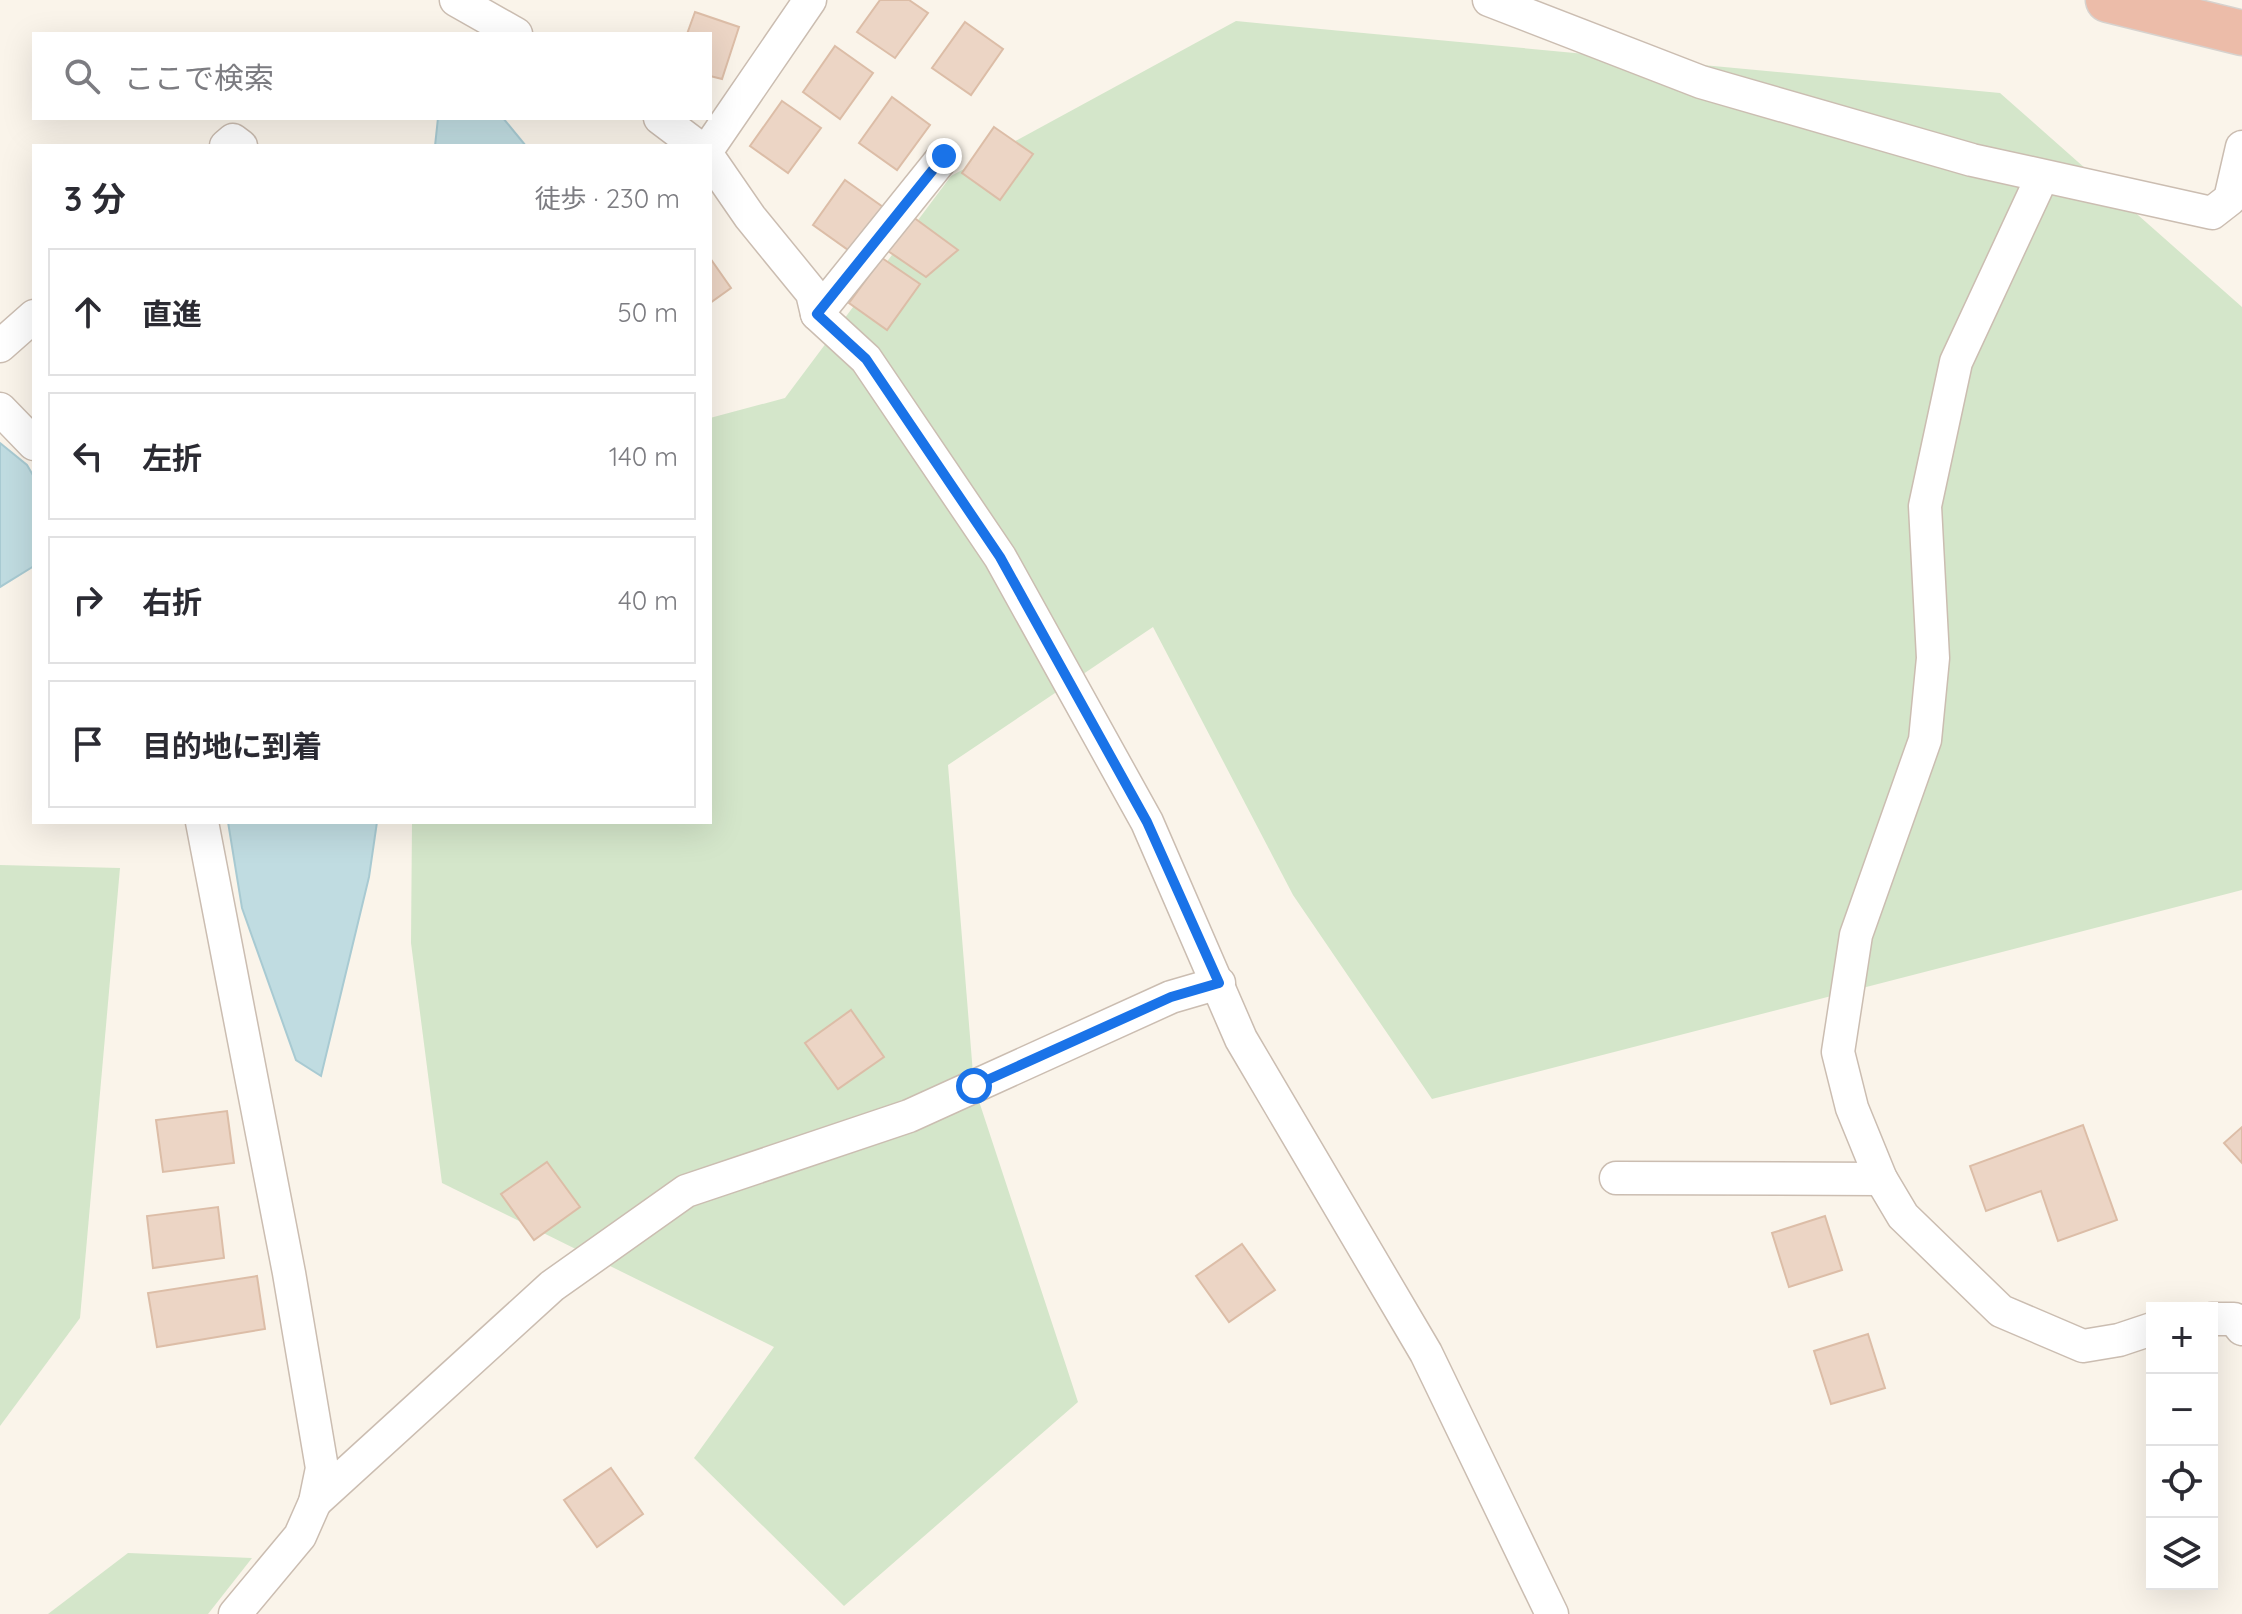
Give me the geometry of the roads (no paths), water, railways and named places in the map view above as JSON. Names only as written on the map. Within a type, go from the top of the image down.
[{"type":"highway","points":[[2108,0],[2242,33]]},
{"type":"street","points":[[456,0],[512,32]]},
{"type":"street","points":[[711,144],[810,0]]},
{"type":"street","points":[[1489,0],[1701,82],[2042,177],[2212,213],[2230,199],[2242,147]]},
{"type":"street","points":[[663,120],[694,144]]},
{"type":"street","points":[[817,314],[944,156]]},
{"type":"street","points":[[712,162],[750,217],[812,293],[817,314],[866,359],[1000,557],[1147,822],[1241,1039],[1426,1353],[1552,1614]]},
{"type":"street","points":[[2042,177],[1956,362],[1925,506],[1933,658],[1925,740],[1854,949],[1838,1052],[1852,1108],[1881,1179],[1903,1216],[2001,1311],[2083,1346],[2119,1340],[2146,1331]]},
{"type":"street","points":[[0,346],[32,318]]},
{"type":"street","points":[[0,409],[32,442]]},
{"type":"street","points":[[202,824],[289,1273],[322,1468],[315,1502],[300,1536],[235,1614]]},
{"type":"street","points":[[315,1502],[552,1286],[686,1191],[909,1116],[1171,997],[1219,983]]},
{"type":"street","points":[[1616,1178],[1881,1179]]},
{"type":"street","points":[[2218,1319],[2234,1319],[2242,1329]]},
{"type":"water","points":[[438,120],[505,120],[524,144],[435,144]]},
{"type":"water","points":[[0,443],[27,465],[32,474],[32,567],[0,587]]},
{"type":"water","points":[[228,824],[377,824],[369,877],[321,1076],[296,1060],[242,908]]}]
